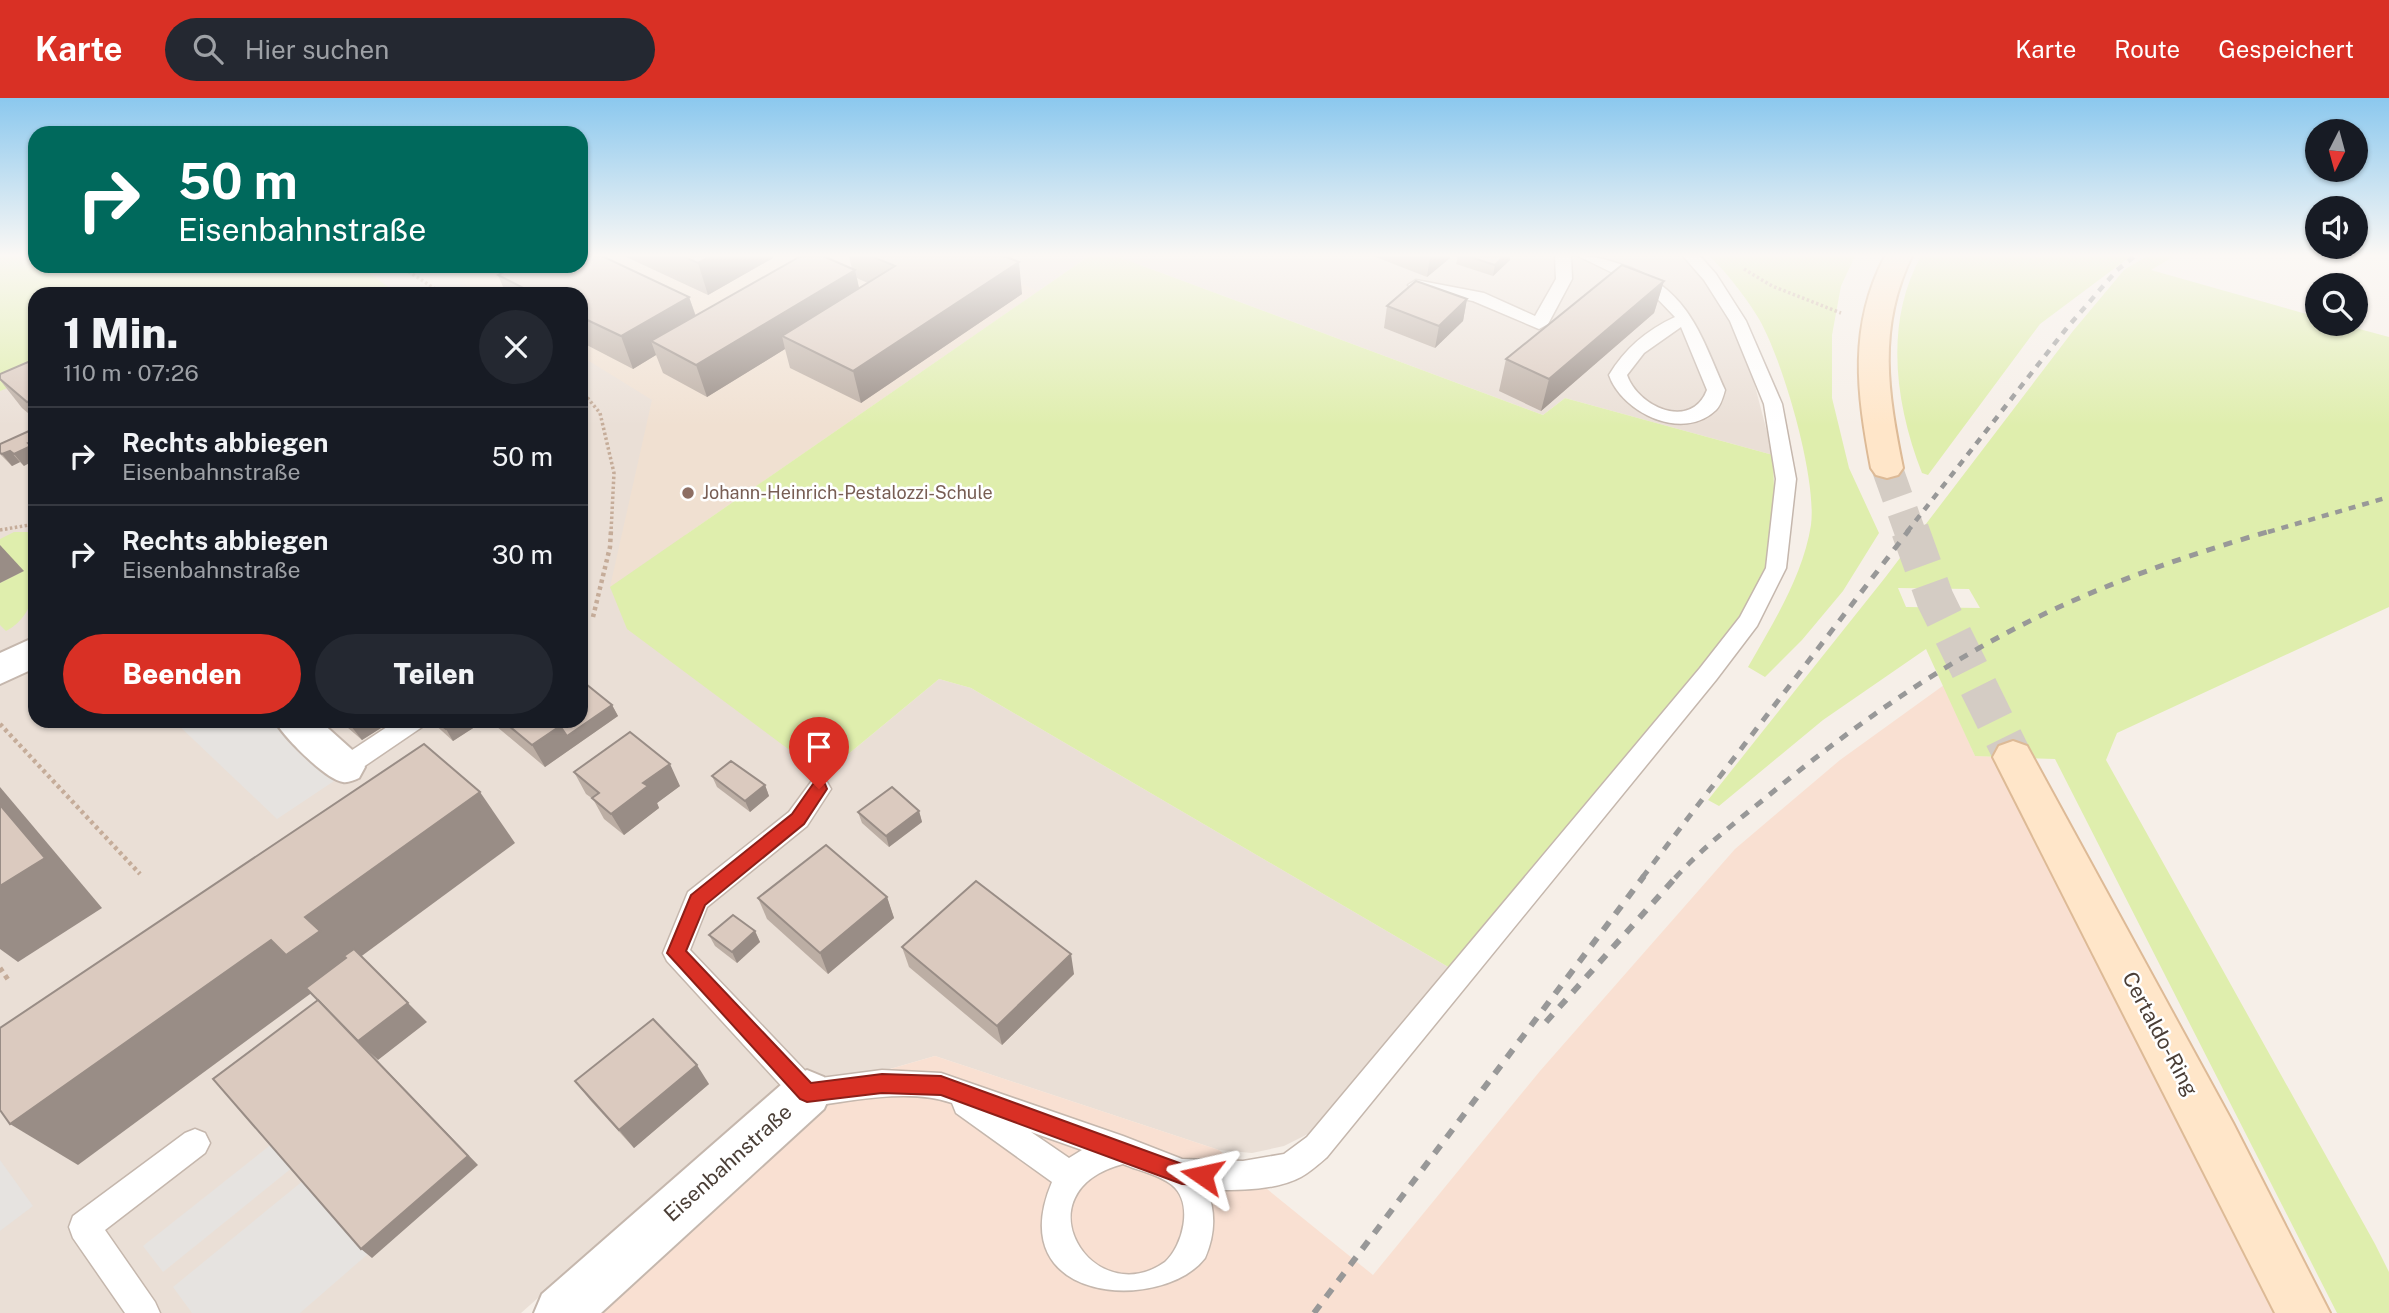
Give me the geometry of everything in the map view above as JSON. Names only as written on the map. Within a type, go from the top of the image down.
[{"type":"main road","points":[[1878,313],[1874,399],[1887,468]]},
{"type":"main road","name":"Certaldo-Ring","points":[[2014,757],[2216,1140],[2303,1313]]},
{"type":"street","points":[[302,728],[345,767]]},
{"type":"street","name":"Eisenbahnstraße","points":[[561,1313],[807,1093]]},
{"type":"lane","points":[[1514,313],[1539,324],[1545,313]]},
{"type":"lane","points":[[1679,313],[1684,319],[1716,390],[1715,402],[1707,411],[1695,416],[1676,417],[1657,413],[1633,401],[1622,390],[1618,375],[1627,361],[1665,328],[1684,319]]},
{"type":"lane","points":[[807,1093],[882,1083],[941,1086],[1123,1150],[1182,1174],[1243,1176],[1278,1170],[1290,1167],[1317,1147],[1749,621],[1776,568],[1786,479],[1781,443],[1768,391],[1733,313]]},
{"type":"lane","points":[[345,767],[404,728]]},
{"type":"lane","name":"Eisenbahnstraße","points":[[807,1093],[676,953],[698,900],[798,819],[819,789]]},
{"type":"lane","points":[[941,1086],[1072,1178]]},
{"type":"lane","points":[[144,1313],[84,1227],[195,1143]]},
{"type":"lane","points":[[1123,1150],[1101,1156],[1080,1168],[1064,1188],[1055,1212],[1055,1238],[1064,1262],[1081,1281],[1104,1293],[1130,1296],[1155,1289],[1177,1274],[1192,1252],[1199,1227],[1197,1202],[1182,1174]]},
{"type":"path","points":[[588,398],[600,413],[614,473],[610,547],[593,617]]},
{"type":"path","points":[[0,530],[28,525]]},
{"type":"path","points":[[0,724],[140,874]]},
{"type":"path","points":[[0,968],[9,981]]},
{"type":"shaded area","points":[[0,313],[28,313],[28,728],[588,728],[588,313],[1007,313],[685,535],[823,775],[939,679],[971,688],[1450,968],[1312,1132],[1284,1146],[1252,1153],[1219,1150],[935,1056],[753,1108],[521,1313],[0,1313]]},
{"type":"shaded area","name":"Johann-Heinrich-Pestalozzi-Schule","points":[[588,313],[1007,313],[610,587],[652,400],[588,360]]},
{"type":"shaded area","points":[[1268,313],[1724,313],[1749,363],[1773,455],[1565,398],[1543,415]]},
{"type":"shaded area","points":[[1944,685],[1975,756],[2014,757],[2303,1313],[561,1313],[807,1093],[935,1056],[1219,1150],[1373,1275],[1540,1071],[1735,849],[1840,760]]},
{"type":"shaded area","points":[[181,728],[290,728],[343,775],[277,819]]},
{"type":"shaded area","points":[[273,1143],[293,1167],[163,1272],[143,1246]]},
{"type":"shaded area","points":[[0,1160],[33,1206],[0,1231]]},
{"type":"shaded area","points":[[304,1180],[369,1253],[300,1313],[192,1313],[173,1287]]},
{"type":"green space","points":[[0,313],[28,313],[28,380],[0,391]]},
{"type":"green space","points":[[1007,313],[1268,313],[1543,415],[1565,398],[1773,455],[1775,522],[1768,566],[1743,618],[1450,968],[971,688],[939,679],[823,775],[627,629],[610,587]]},
{"type":"green space","points":[[1755,313],[1836,313],[1832,335],[1832,398],[1849,468],[1879,533],[1843,591],[1802,640],[1765,677],[1748,667],[1786,599],[1801,563],[1811,525],[1811,504],[1804,450],[1788,390]]},
{"type":"green space","points":[[1901,313],[2055,313],[2040,324],[1928,475],[1922,473],[1905,419],[1900,392],[1898,336]]},
{"type":"green space","points":[[2088,313],[2302,313],[2305,314],[2305,336],[2368,336],[2368,331],[2389,337],[2389,607],[2117,733],[2106,760],[2375,1244],[2389,1272],[2389,1313],[2337,1313],[2055,759],[1975,756],[1926,649],[1823,720],[1719,806],[1708,800],[1884,579]],"holes":[[[1898,588],[1969,589],[1980,608],[1906,607]]]},
{"type":"green space","points":[[14,532],[28,532],[28,608],[18,623],[6,631],[0,625],[0,583],[23,571],[0,548],[0,539]]},
{"type":"building","points":[[588,313],[662,313],[621,336],[588,320]]},
{"type":"building","points":[[701,313],[784,313],[696,365],[651,341]]},
{"type":"building","points":[[820,313],[942,313],[853,371],[782,336]]},
{"type":"building","points":[[1404,313],[1453,313],[1439,326]]},
{"type":"building","points":[[1563,313],[1627,313],[1549,379],[1506,359]]},
{"type":"building","points":[[28,362],[28,402],[0,379],[0,374]]},
{"type":"building","points":[[28,431],[28,447],[14,454],[10,451],[0,453],[0,444]]},
{"type":"building","points":[[588,686],[612,705],[588,722]]},
{"type":"building","points":[[511,728],[557,728],[532,745]]},
{"type":"building","points":[[561,728],[579,728],[567,736]]},
{"type":"building","points":[[630,732],[670,764],[643,783],[648,786],[611,814],[592,798],[599,793],[574,772]]},
{"type":"building","points":[[424,744],[480,792],[305,917],[320,931],[286,955],[271,940],[10,1124],[0,1110],[0,1028]]},
{"type":"building","points":[[731,761],[765,785],[745,801],[712,776]]},
{"type":"building","points":[[892,787],[919,811],[886,836],[858,812]]},
{"type":"building","points":[[0,805],[45,858],[0,886]]},
{"type":"building","points":[[826,845],[887,897],[820,953],[758,898]]},
{"type":"building","points":[[976,881],[1071,954],[997,1026],[902,947]]},
{"type":"building","points":[[733,915],[755,931],[732,952],[709,935]]},
{"type":"building","points":[[354,949],[408,1003],[358,1041],[306,988]]},
{"type":"building","points":[[318,1000],[468,1156],[361,1249],[213,1079]]},
{"type":"building","points":[[653,1019],[697,1065],[619,1130],[575,1081]]},
{"type":"tunnel","points":[[1887,468],[1910,532]]},
{"type":"tunnel","points":[[1910,530],[1935,599],[2013,757]]},
{"type":"railway","points":[[1907,532],[2080,313]]},
{"type":"railway","points":[[2268,532],[2389,497]]},
{"type":"railway","points":[[1642,878],[1909,530]]},
{"type":"railway","points":[[1675,878],[1698,854],[1825,751],[1878,712],[1960,659],[2056,608],[2128,578],[2200,552],[2274,530]]},
{"type":"railway","points":[[1314,1313],[1644,876]]},
{"type":"railway","points":[[1546,1022],[1677,876]]},
{"type":"place","name":"Johann-Heinrich-Pestalozzi-Schule","points":[[688,493]]},
{"type":"route","points":[[819,789],[798,819],[698,900],[676,953],[807,1093],[882,1083],[941,1086],[1123,1150],[1182,1174],[1202,1175]]}]
